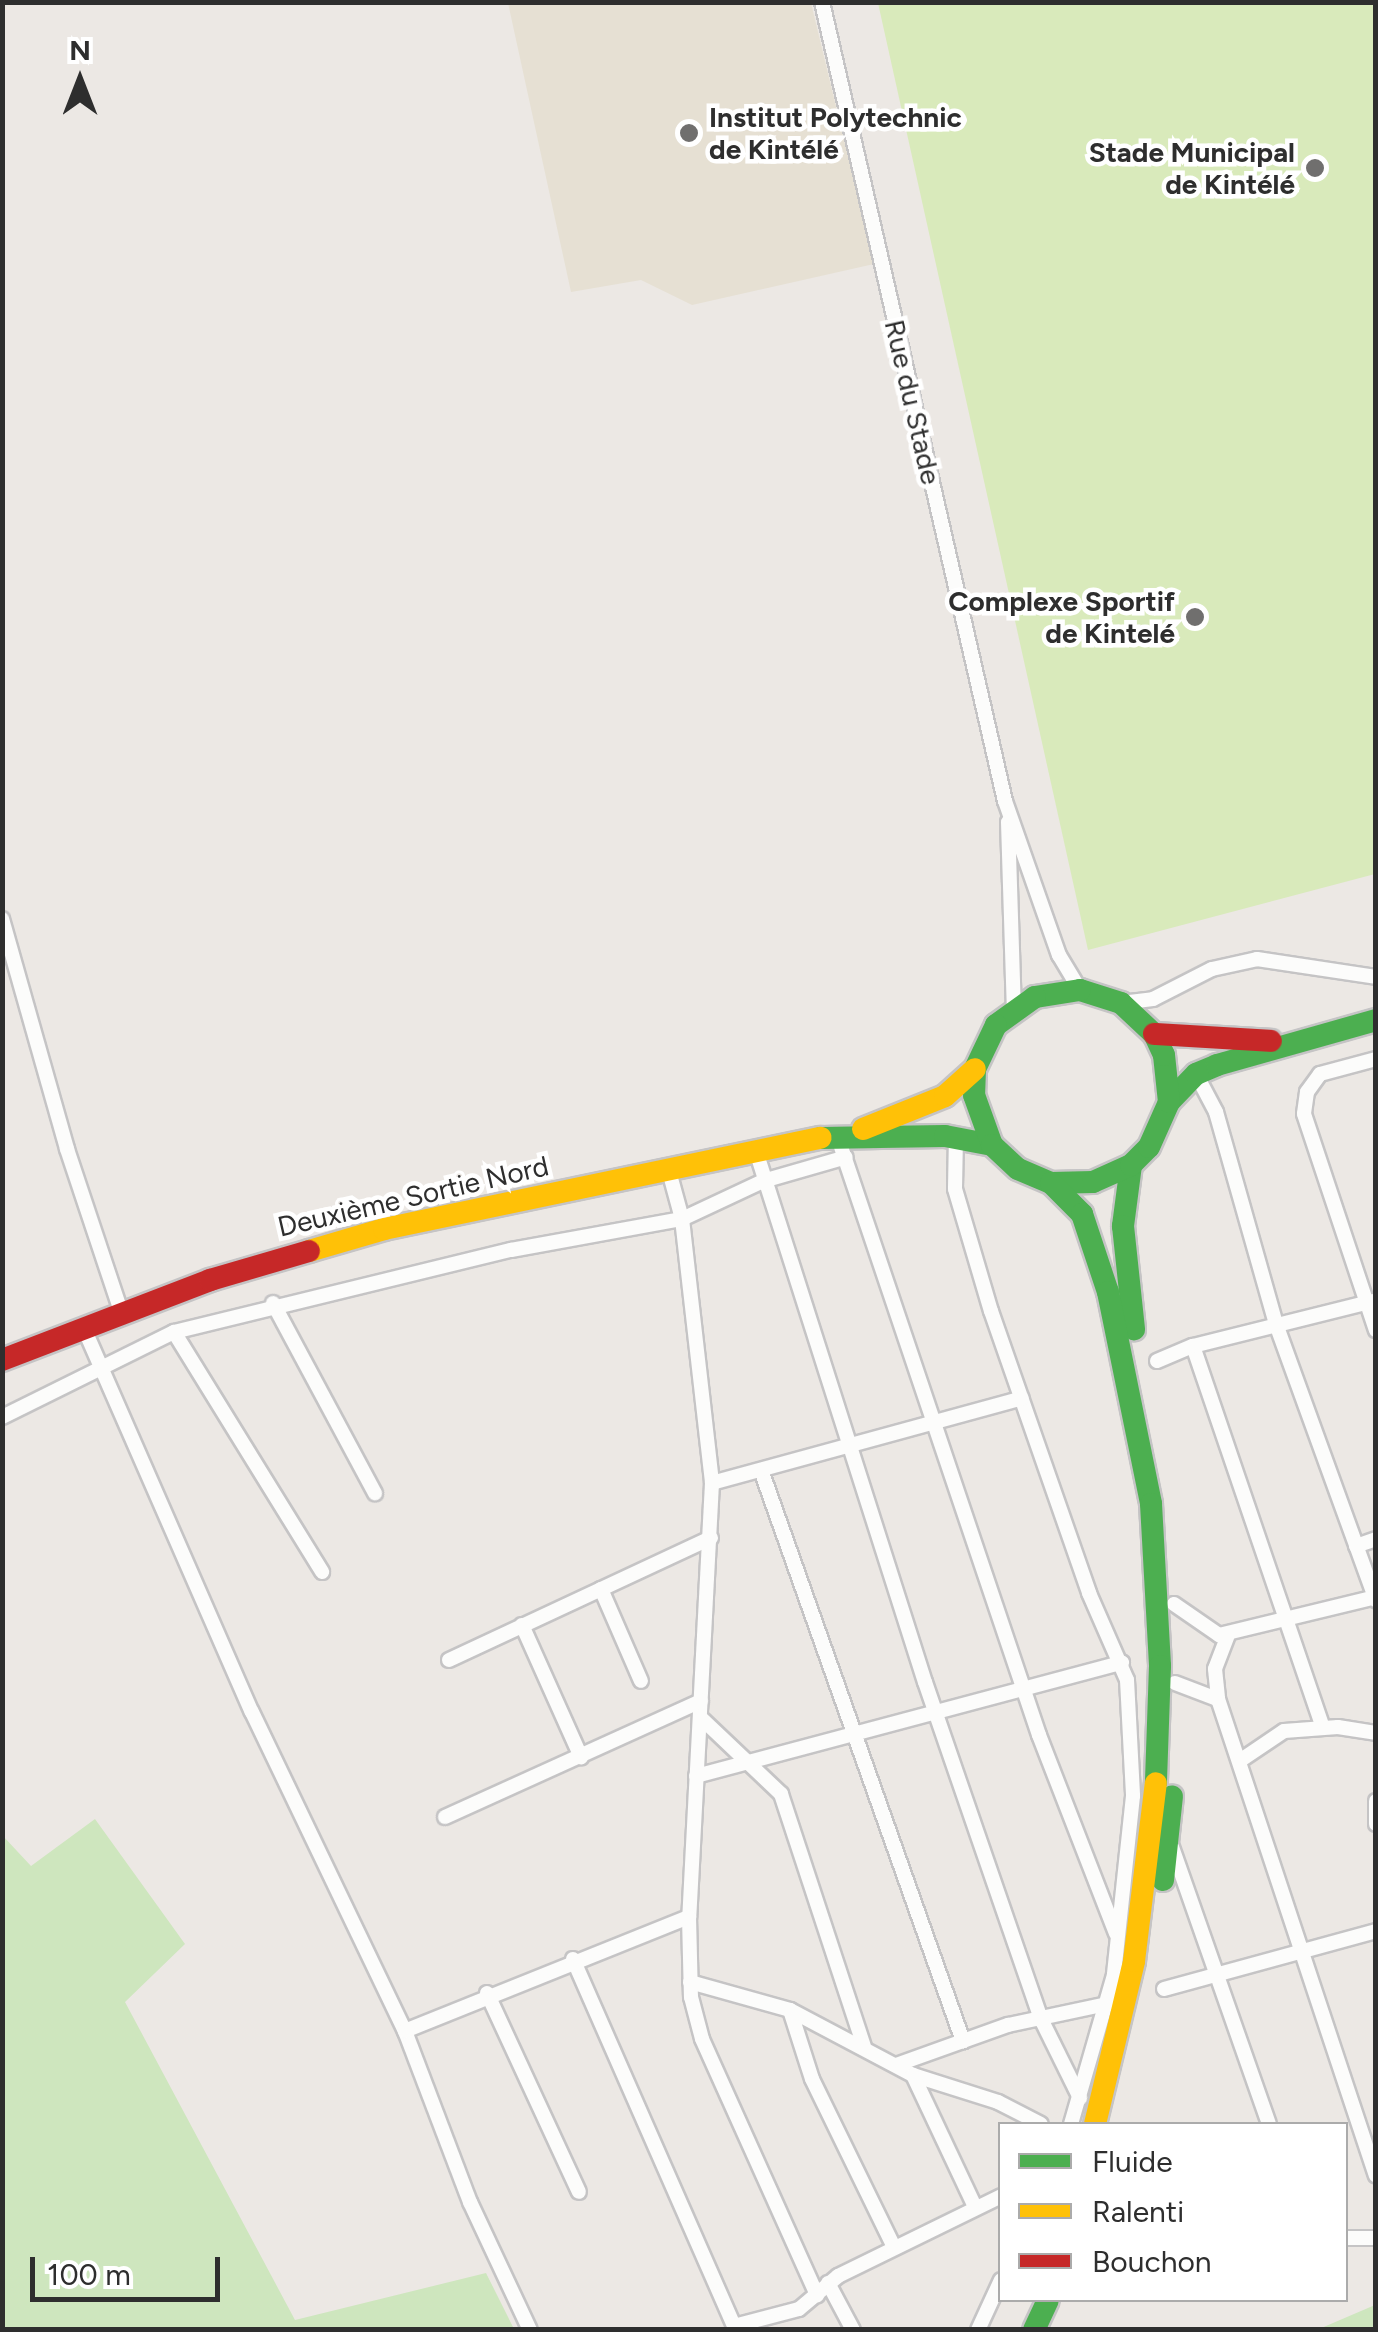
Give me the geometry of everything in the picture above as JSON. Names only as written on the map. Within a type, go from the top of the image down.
[{"type":"main road","points":[[1095,2122],[1144,1901],[1160,1734],[1159,1609],[1151,1504],[1108,1292],[1082,1214],[1051,1183],[1018,1169],[992,1145],[974,1096],[975,1069],[996,1025],[1014,1008],[1035,997],[1080,990],[1121,1003],[1154,1034],[1164,1055],[1169,1102],[1162,1126],[1131,1165],[1123,1204],[1126,1289],[1159,1462],[1174,1604],[1176,1683],[1169,1840],[1142,2005],[1112,2122]]},
{"type":"main road","points":[[1169,1102],[1196,1074],[1284,1042],[1376,1020]]},
{"type":"main road","points":[[1154,1034],[1284,1042]]},
{"type":"main road","name":"Deuxième Sortie Nord","points":[[2,1360],[121,1311],[384,1229],[844,1134],[944,1096],[975,1069]]},
{"type":"main road","name":"Deuxième Sortie Nord","points":[[844,1134],[956,1136],[992,1145]]},
{"type":"main road","points":[[1051,1183],[1093,1182],[1131,1165]]},
{"type":"main road","points":[[1017,2330],[1030,2302]]},
{"type":"main road","points":[[1034,2330],[1047,2302]]},
{"type":"street","name":"Rue du Stade","points":[[822,2],[1006,801],[1060,956],[1080,990]]},
{"type":"street","name":"Rue du Stade","points":[[1006,801],[1015,899],[1014,1008]]},
{"type":"street","points":[[2,919],[66,1149],[121,1311]]},
{"type":"street","points":[[1121,1003],[1152,999],[1212,970],[1257,960],[1376,977]]},
{"type":"street","points":[[1376,1060],[1320,1074],[1304,1104],[1371,1302],[1376,1330]]},
{"type":"street","points":[[1174,1604],[1212,1634],[1228,1635],[1375,1598],[1276,1324],[1216,1112],[1196,1074]]},
{"type":"street","points":[[844,1134],[846,1157],[1025,1690],[1118,1939]]},
{"type":"street","points":[[956,1136],[957,1198],[1088,1594],[1122,1663],[1133,1796],[1118,1939],[1107,2004],[1072,2122]]},
{"type":"street","points":[[756,1151],[848,1446],[1042,2021],[1080,2098]]},
{"type":"street","points":[[2,1417],[174,1332],[273,1303],[682,1220],[764,1181],[846,1157]]},
{"type":"street","points":[[669,1171],[682,1220],[712,1483],[688,1916],[690,1982],[702,2039],[823,2289],[852,2330]]},
{"type":"street","points":[[1157,1361],[1193,1346],[1371,1302]]},
{"type":"street","points":[[273,1303],[376,1492]]},
{"type":"street","points":[[82,1326],[252,1712],[405,2032],[470,2202],[530,2330]]},
{"type":"street","points":[[174,1332],[322,1572]]},
{"type":"street","points":[[1193,1346],[1323,1727]]},
{"type":"street","points":[[712,1483],[1022,1398]]},
{"type":"street","points":[[761,1470],[963,2041]]},
{"type":"street","points":[[448,1660],[711,1538]]},
{"type":"street","points":[[1356,1546],[1376,1538]]},
{"type":"street","points":[[602,1588],[641,1681]]},
{"type":"street","points":[[522,1625],[581,1757]]},
{"type":"street","points":[[1228,1635],[1215,1669],[1218,1699],[1376,2176]]},
{"type":"street","points":[[696,1776],[858,1737],[1122,1663]]},
{"type":"street","points":[[1176,1683],[1218,1699]]},
{"type":"street","points":[[444,1817],[701,1709]]},
{"type":"street","points":[[701,1709],[781,1794],[864,2046]]},
{"type":"street","points":[[1241,1760],[1272,1735],[1323,1727],[1376,1733]]},
{"type":"street","points":[[1376,1801],[1376,1824]]},
{"type":"street","points":[[1169,1840],[1267,2122]]},
{"type":"street","points":[[405,2032],[486,1994],[688,1916]]},
{"type":"street","points":[[1164,1989],[1376,1932]]},
{"type":"street","points":[[573,1959],[735,2328],[799,2309],[823,2289],[894,2247],[998,2197]]},
{"type":"street","points":[[690,1982],[790,2010],[913,2075],[998,2102],[1037,2122]]},
{"type":"street","points":[[486,1994],[580,2192]]},
{"type":"street","points":[[896,2065],[963,2041],[1107,2004]]},
{"type":"street","points":[[790,2010],[812,2079],[894,2247]]},
{"type":"street","points":[[913,2075],[975,2207]]},
{"type":"street","points":[[1348,2238],[1376,2238]]},
{"type":"street","points":[[978,2330],[998,2285]]},
{"type":"shaded area","name":"Institut Polytechnic de Kintélé","points":[[508,3],[811,3],[874,264],[692,305],[641,280],[571,292]]},
{"type":"green space","name":"Complexe Sportif de Kintelé","points":[[878,3],[1375,3],[1375,874],[1088,950]]},
{"type":"green space","points":[[95,1819],[185,1944],[125,2002],[295,2320],[486,2273],[514,2329],[3,2329],[3,1836],[31,1866]]},
{"type":"green space","points":[[1375,2305],[1375,2329],[1319,2329]]},
{"type":"traffic: fast","points":[[1051,1183],[1093,1182],[1131,1165],[1149,1147],[1169,1102],[1164,1055],[1154,1034],[1121,1003],[1080,990],[1035,997],[996,1025],[975,1069],[974,1095],[992,1145],[1018,1169],[1051,1183],[1082,1214],[1108,1292],[1151,1504],[1160,1666],[1156,1783]]},
{"type":"traffic: fast","points":[[1169,1102],[1196,1074],[1217,1065],[1376,1020]]},
{"type":"traffic: fast","points":[[821,1138],[945,1136],[992,1145]]},
{"type":"traffic: fast","points":[[1131,1165],[1123,1226],[1134,1329]]},
{"type":"traffic: fast","points":[[1163,1880],[1172,1796]]},
{"type":"traffic: fast","points":[[1034,2330],[1047,2302]]},
{"type":"traffic: slow","points":[[863,1129],[945,1096],[975,1069]]},
{"type":"traffic: slow","points":[[309,1251],[384,1229],[821,1138]]},
{"type":"traffic: slow","points":[[1095,2122],[1134,1961],[1156,1783]]},
{"type":"traffic: jam","points":[[1154,1034],[1271,1041]]},
{"type":"traffic: jam","points":[[2,1360],[210,1280],[309,1251]]},
{"type":"place","name":"Institut Polytechnic de Kintélé","points":[[689,133]]},
{"type":"place","name":"Stade Municipal de Kintélé","points":[[1315,168]]},
{"type":"place","name":"Complexe Sportif de Kintelé","points":[[1195,617]]}]
